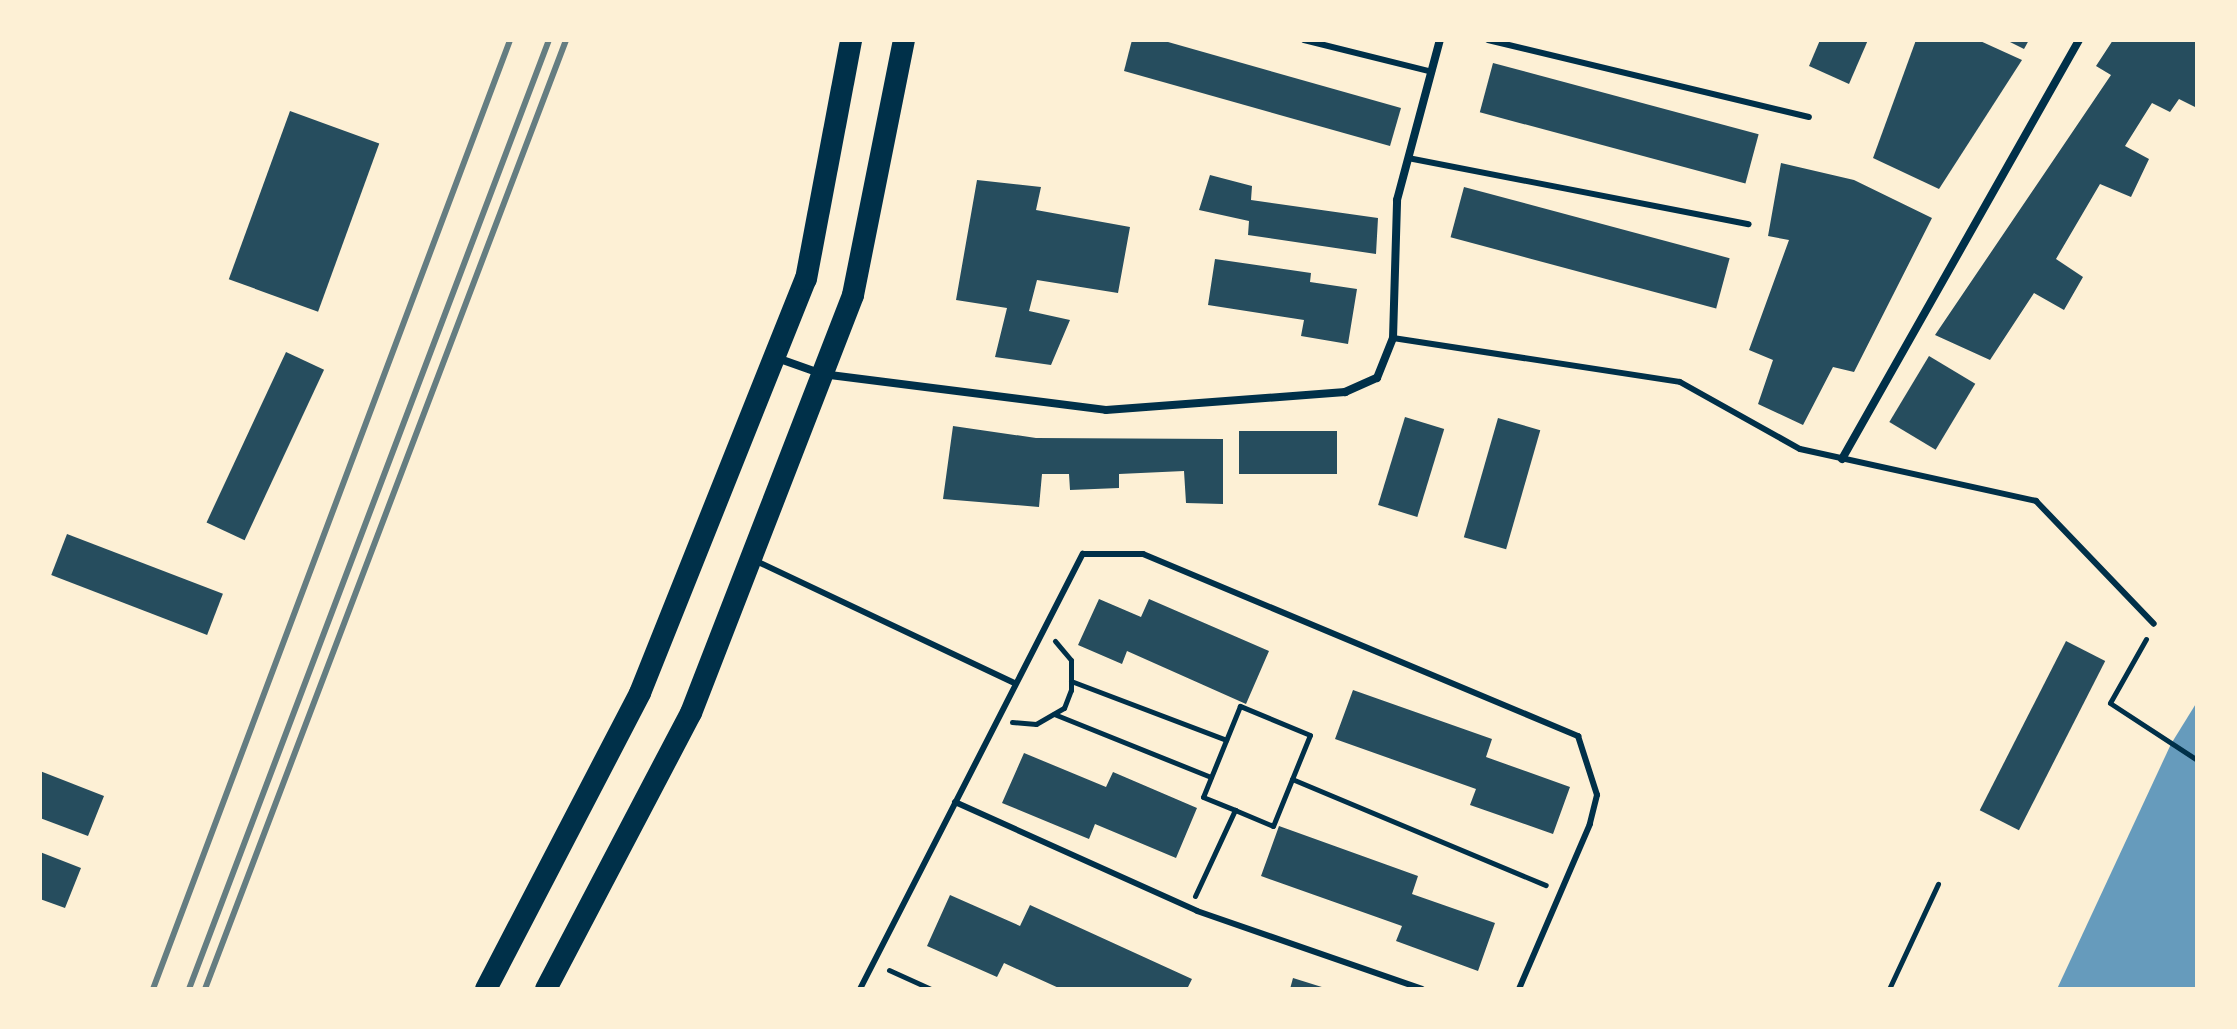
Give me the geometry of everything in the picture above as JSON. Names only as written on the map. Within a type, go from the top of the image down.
[{"type":"highway","points":[[486,989],[640,693],[806,279],[851,40]]},
{"type":"highway","points":[[546,989],[691,713],[853,295],[904,40]]},
{"type":"street","points":[[775,357],[822,374],[1106,410],[1345,392],[1377,378],[1393,338],[1397,200],[1440,40]]},
{"type":"street","points":[[1842,459],[2079,40]]},
{"type":"lane","points":[[1304,40],[1432,72]]},
{"type":"lane","points":[[1488,40],[1809,117]]},
{"type":"lane","points":[[1408,158],[1749,224]]},
{"type":"lane","points":[[1393,338],[1680,382],[1800,449],[2036,501],[2154,624]]},
{"type":"lane","points":[[860,989],[1014,683],[1083,554],[1143,554],[1578,736],[1597,795],[1590,824],[1519,989]]},
{"type":"lane","points":[[751,559],[1014,683]]},
{"type":"lane","points":[[955,802],[1190,907],[1422,989]]},
{"type":"path","points":[[2154,624],[2110,703],[2188,750],[2197,760]]},
{"type":"path","points":[[996,720],[1036,724],[1064,708],[1071,681],[1071,660],[1043,628]]},
{"type":"path","points":[[1071,681],[1226,740]]},
{"type":"path","points":[[1240,706],[1310,735],[1273,826],[1203,797],[1226,740],[1240,706]]},
{"type":"path","points":[[1054,714],[1211,777]]},
{"type":"path","points":[[1292,779],[1561,892]]},
{"type":"path","points":[[1190,907],[1235,810]]},
{"type":"path","points":[[1889,989],[1938,884]]},
{"type":"path","points":[[873,963],[931,989]]},
{"type":"water","points":[[2197,702],[2197,989],[2057,989],[2171,744]]},
{"type":"building","points":[[1132,40],[1161,40],[1401,108],[1390,146],[1124,71]]},
{"type":"building","points":[[1820,40],[1868,40],[1849,84],[1809,66]]},
{"type":"building","points":[[1916,40],[1978,40],[2022,60],[1939,189],[1873,158]]},
{"type":"building","points":[[2006,40],[2029,40],[2024,49]]},
{"type":"building","points":[[2113,40],[2197,40],[2197,108],[2179,99],[2170,112],[2152,103],[2125,146],[2149,159],[2131,197],[2100,184],[2056,259],[2083,277],[2064,310],[2034,293],[1990,360],[1935,335],[2111,75],[2096,66]]},
{"type":"building","points":[[1493,63],[1759,134],[1745,183],[1480,112]]},
{"type":"building","points":[[290,111],[379,143],[318,312],[229,279]]},
{"type":"building","points":[[1781,163],[1854,180],[1932,218],[1854,372],[1833,367],[1803,425],[1758,404],[1773,360],[1749,350],[1789,240],[1768,236]]},
{"type":"building","points":[[1210,175],[1252,186],[1251,200],[1378,218],[1376,254],[1248,235],[1249,221],[1199,210]]},
{"type":"building","points":[[977,180],[1041,187],[1036,210],[1130,227],[1118,293],[1037,280],[1029,311],[1070,320],[1051,365],[995,357],[1007,308],[956,300]]},
{"type":"building","points":[[1464,187],[1730,258],[1716,308],[1451,237]]},
{"type":"building","points":[[1215,259],[1311,273],[1310,282],[1357,289],[1348,344],[1301,336],[1304,320],[1208,305]]},
{"type":"building","points":[[286,352],[324,370],[245,540],[207,522]]},
{"type":"building","points":[[1929,356],[1975,384],[1936,450],[1889,422]]},
{"type":"building","points":[[1405,417],[1444,429],[1417,517],[1378,505]]},
{"type":"building","points":[[1498,418],[1540,430],[1506,549],[1464,537]]},
{"type":"building","points":[[953,426],[1036,438],[1223,439],[1223,504],[1186,503],[1184,471],[1119,474],[1119,488],[1070,490],[1069,474],[1042,474],[1039,507],[943,499]]},
{"type":"building","points":[[1239,431],[1337,431],[1337,474],[1239,474]]},
{"type":"building","points":[[67,534],[223,594],[207,635],[51,575]]},
{"type":"building","points":[[1099,599],[1141,617],[1149,599],[1269,651],[1246,704],[1127,651],[1122,664],[1078,645]]},
{"type":"building","points":[[2066,641],[2105,661],[2019,830],[1980,810]]},
{"type":"building","points":[[1353,690],[1492,739],[1486,757],[1570,787],[1553,834],[1470,805],[1476,789],[1335,739]]},
{"type":"building","points":[[1024,753],[1106,787],[1113,772],[1197,808],[1176,858],[1095,824],[1089,839],[1002,803]]},
{"type":"building","points":[[40,771],[104,796],[88,836],[40,818]]},
{"type":"building","points":[[1279,826],[1418,876],[1412,894],[1495,923],[1478,971],[1396,941],[1402,926],[1261,876]]},
{"type":"building","points":[[40,852],[81,868],[65,908],[40,899]]},
{"type":"building","points":[[950,895],[1020,926],[1030,905],[1192,979],[1187,989],[1061,989],[1004,963],[997,977],[927,946]]},
{"type":"building","points":[[1293,978],[1325,988],[1325,989],[1290,989]]},
{"type":"railway","points":[[153,989],[510,40]]},
{"type":"railway","points":[[189,989],[549,40]]},
{"type":"railway","points":[[205,989],[566,40]]}]
